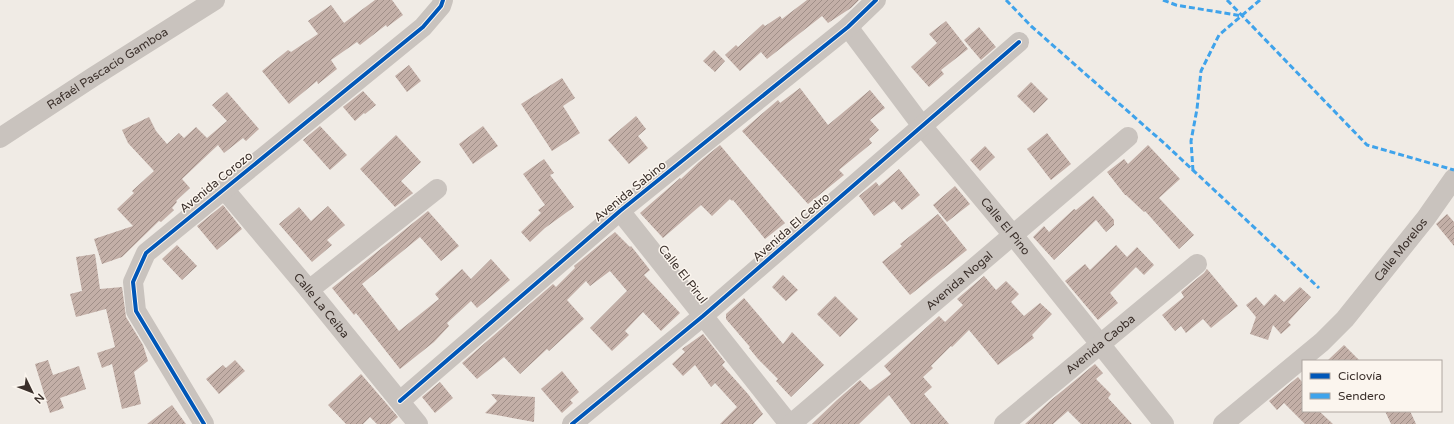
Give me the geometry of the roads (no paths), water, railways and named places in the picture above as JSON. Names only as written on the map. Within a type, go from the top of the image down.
[{"type":"street","name":"Rafaél Pascacio Gamboa","points":[[0,138],[215,0]]},
{"type":"street","name":"Avenida Corozo","points":[[204,424],[136,311],[133,282],[146,253],[423,27],[441,6],[443,0]]},
{"type":"street","name":"Avenida Sabino","points":[[400,401],[620,211],[848,27],[876,0]]},
{"type":"street","name":"Calle El Pino","points":[[848,27],[922,126],[1013,235],[1164,424]]},
{"type":"street","name":"Avenida El Cedro","points":[[572,424],[703,316],[1020,42]]},
{"type":"street","name":"Avenida Nogal","points":[[790,424],[1128,137]]},
{"type":"street","name":"Calle Morelos","points":[[1223,424],[1322,342],[1345,319],[1426,218],[1454,178]]},
{"type":"street","name":"Calle La Ceiba","points":[[224,188],[418,424]]},
{"type":"street","points":[[309,290],[437,189]]},
{"type":"street","name":"Calle El Pirul","points":[[620,211],[790,424]]},
{"type":"street","name":"Avenida Caoba","points":[[1004,424],[1197,264]]}]
